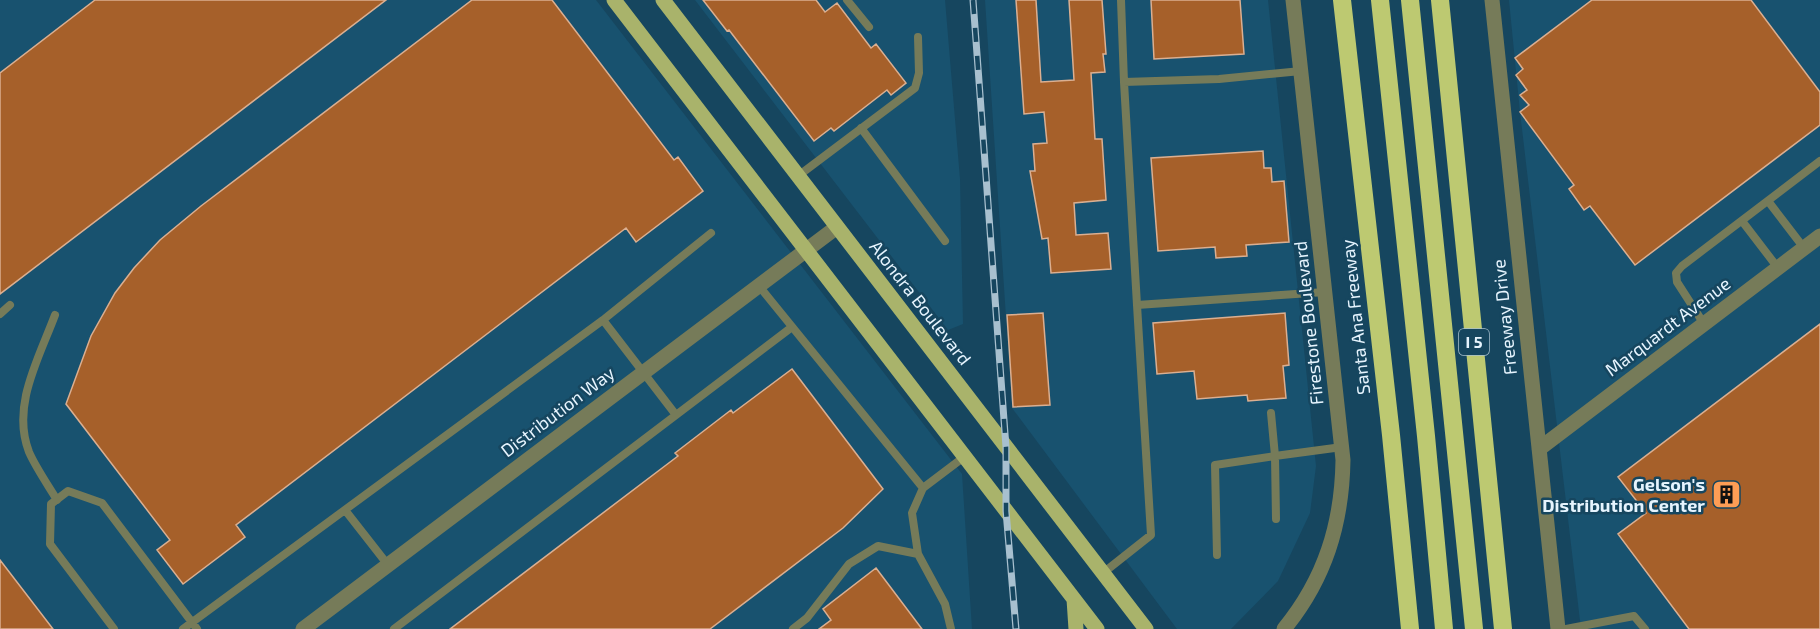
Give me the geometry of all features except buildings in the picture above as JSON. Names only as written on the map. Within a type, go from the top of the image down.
[{"type":"highway","name":"Santa Ana Freeway","points":[[1342,0],[1391,435],[1410,629]]},
{"type":"highway","points":[[1380,0],[1444,629]]},
{"type":"highway","points":[[1410,0],[1474,629]]},
{"type":"highway","name":"I 5","points":[[1440,0],[1503,629]]},
{"type":"main road","points":[[614,0],[1096,629]]},
{"type":"main road","name":"Alondra Boulevard","points":[[663,0],[1146,629]]},
{"type":"main road","points":[[1074,599],[1076,629]]},
{"type":"street","name":"Firestone Boulevard","points":[[1284,629],[1292,620],[1328,555],[1337,525],[1343,492],[1342,447],[1293,0]]},
{"type":"street","name":"Freeway Drive","points":[[1492,0],[1558,629]]},
{"type":"street","name":"Distribution Way","points":[[303,629],[837,227]]},
{"type":"street","name":"Marquardt Avenue","points":[[1539,449],[1820,236]]},
{"type":"lane","points":[[847,0],[869,27]]},
{"type":"lane","points":[[1103,573],[1151,535],[1121,0]]},
{"type":"lane","points":[[798,176],[915,88],[919,73],[918,37]]},
{"type":"lane","points":[[1124,82],[1219,79],[1301,71]]},
{"type":"lane","points":[[861,128],[945,241]]},
{"type":"lane","points":[[1704,324],[1677,282],[1676,273],[1682,266],[1820,161]]},
{"type":"lane","points":[[1768,201],[1804,248]]},
{"type":"lane","points":[[1742,221],[1778,268]]},
{"type":"lane","points":[[183,629],[194,626],[345,510],[603,320],[711,233]]},
{"type":"lane","points":[[759,286],[923,488]]},
{"type":"lane","points":[[1137,305],[1325,292]]},
{"type":"lane","points":[[0,314],[10,306]]},
{"type":"lane","points":[[55,315],[28,387],[23,417],[29,452],[57,500]]},
{"type":"lane","points":[[603,320],[676,415]]},
{"type":"lane","points":[[394,629],[792,327]]},
{"type":"lane","points":[[1271,413],[1275,456],[1276,519]]},
{"type":"lane","points":[[1217,555],[1215,465],[1342,447]]},
{"type":"lane","points":[[951,629],[945,604],[918,554],[912,513],[923,488],[964,457]]},
{"type":"lane","points":[[114,629],[50,544],[51,504],[69,492],[102,503],[194,626]]},
{"type":"lane","points":[[345,510],[388,565]]},
{"type":"lane","points":[[794,629],[807,618],[849,564],[878,546],[918,554]]},
{"type":"lane","points":[[1566,629],[1635,616],[1645,629]]},
{"type":"shaded area","points":[[0,0],[596,0],[962,474],[972,629],[0,629]]},
{"type":"shaded area","points":[[695,0],[945,0],[960,179],[963,324],[948,330]]},
{"type":"shaded area","points":[[985,0],[1268,0],[1316,466],[1310,513],[1278,581],[1231,629],[1177,629],[1012,408]]},
{"type":"shaded area","points":[[1509,0],[1820,0],[1820,629],[1581,629],[1520,112]]},
{"type":"railway","points":[[973,0],[1006,447],[1006,511],[1016,629]]},
{"type":"place","name":"Gelson's Distribution Center","points":[[1726,495]]}]
